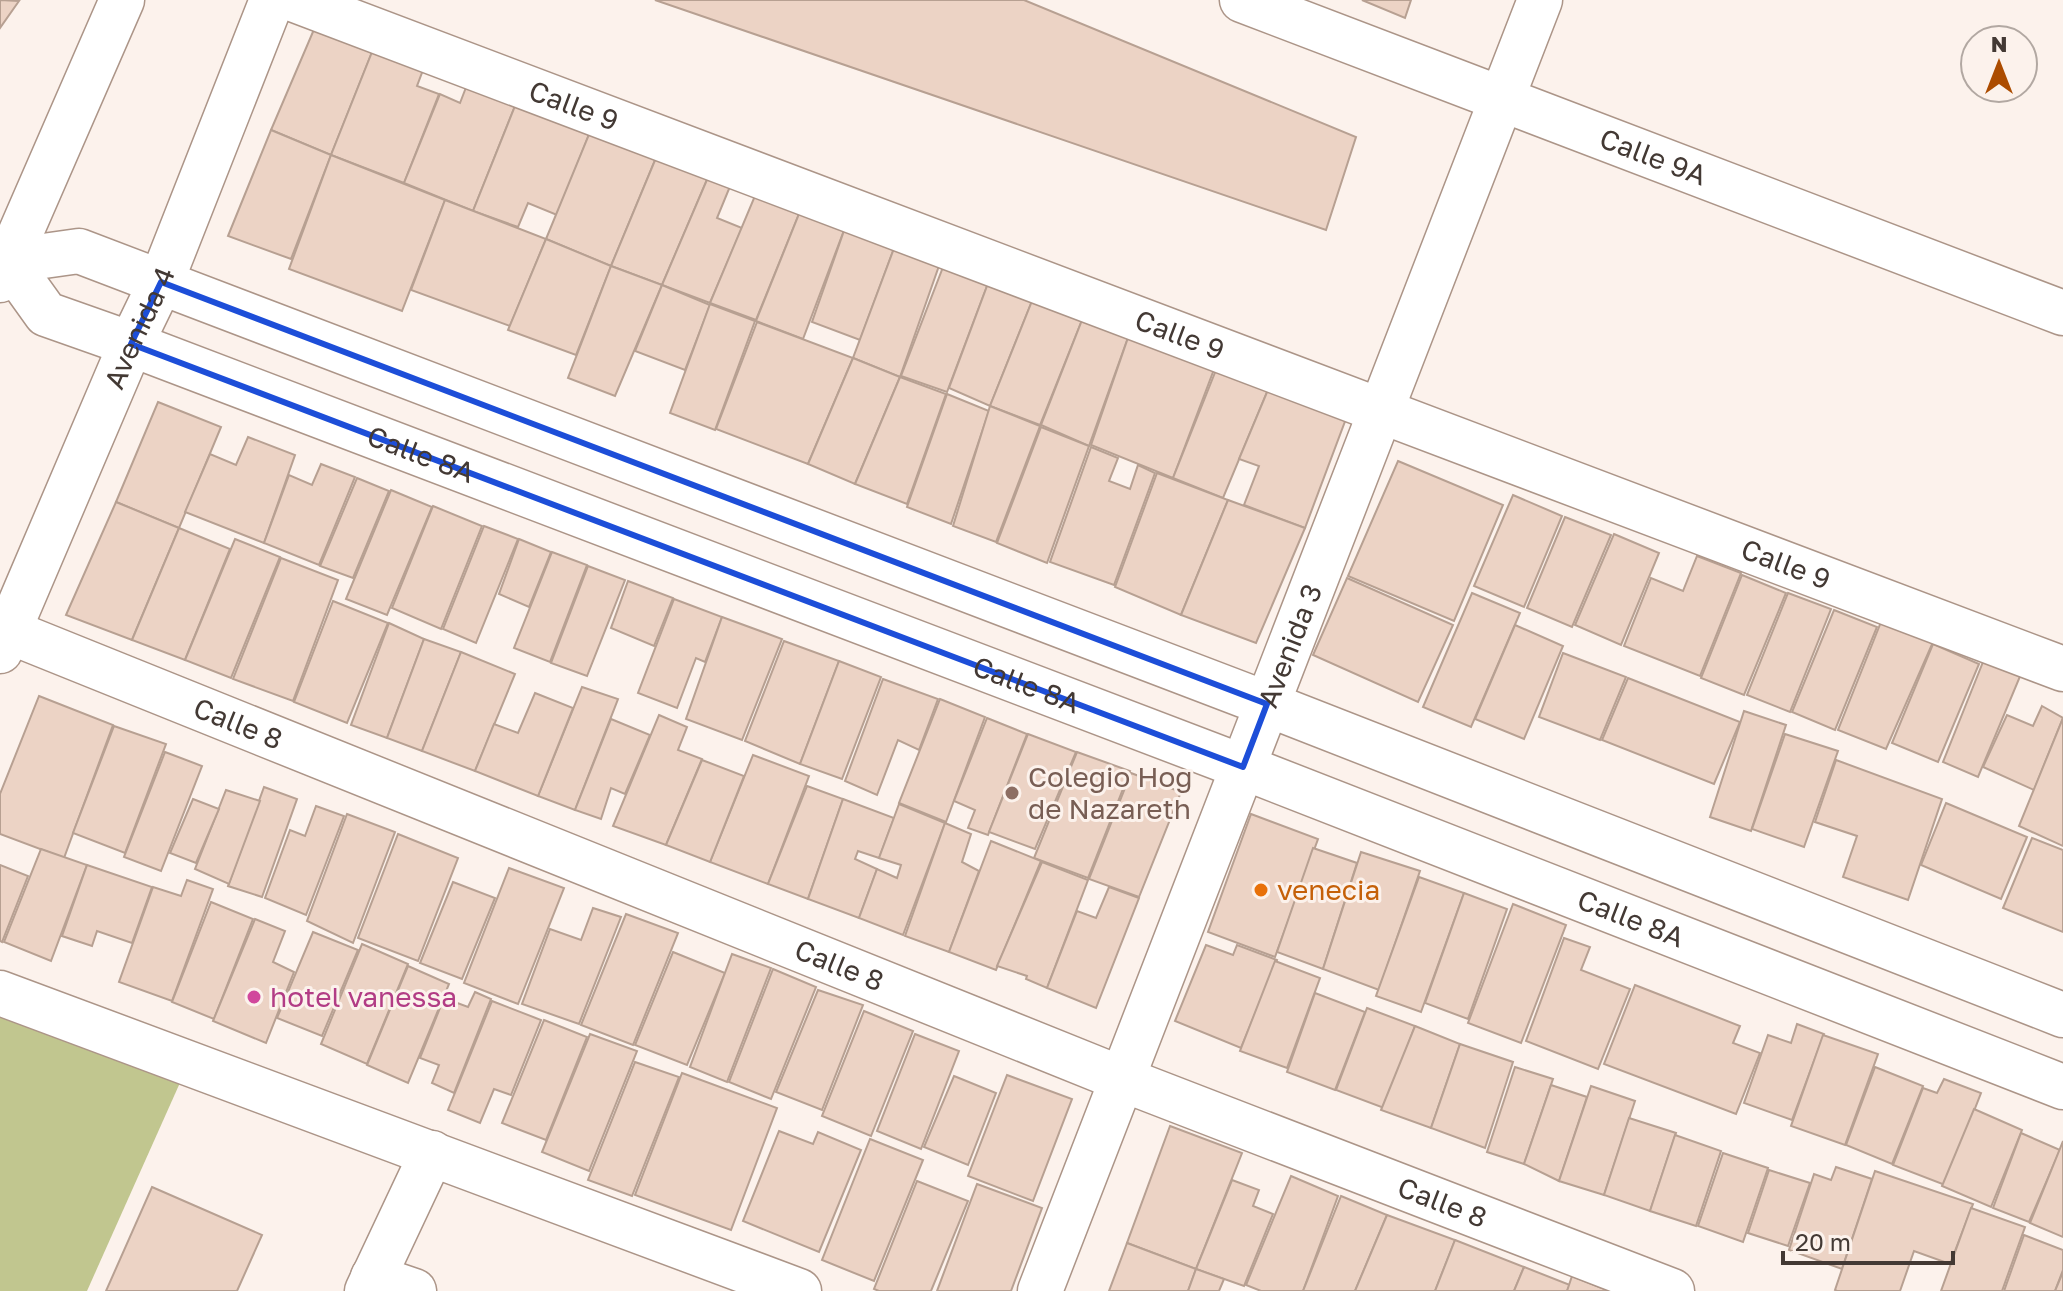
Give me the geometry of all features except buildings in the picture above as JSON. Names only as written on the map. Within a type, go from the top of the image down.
[{"type":"street","points":[[3,266],[122,0]]},
{"type":"street","name":"Avenida 4","points":[[4,641],[131,344],[161,282],[272,0]]},
{"type":"street","name":"Calle 9","points":[[295,0],[2063,669]]},
{"type":"street","name":"Calle 9A","points":[[1242,0],[2063,313]]},
{"type":"street","name":"Avenida 3","points":[[1040,1291],[1540,0]]},
{"type":"street","points":[[3,266],[79,251],[1267,704],[2063,1015]]},
{"type":"street","name":"Calle 8A","points":[[3,266],[46,314],[1243,767],[2063,1087]]},
{"type":"street","name":"Calle 8","points":[[4,641],[1672,1291]]},
{"type":"street","points":[[0,993],[799,1291]]},
{"type":"street","points":[[414,1291],[370,1284],[432,1153]]},
{"type":"highlighted area","points":[[161,282],[1267,704],[1243,767],[131,344]]},
{"type":"green space","points":[[0,1002],[183,1076],[87,1291],[0,1291]]},
{"type":"place","name":"Colegio Hog de Nazareth","points":[[1012,793]]},
{"type":"place","name":"venecia","points":[[1261,890]]},
{"type":"place","name":"hotel vanessa","points":[[254,997]]}]
